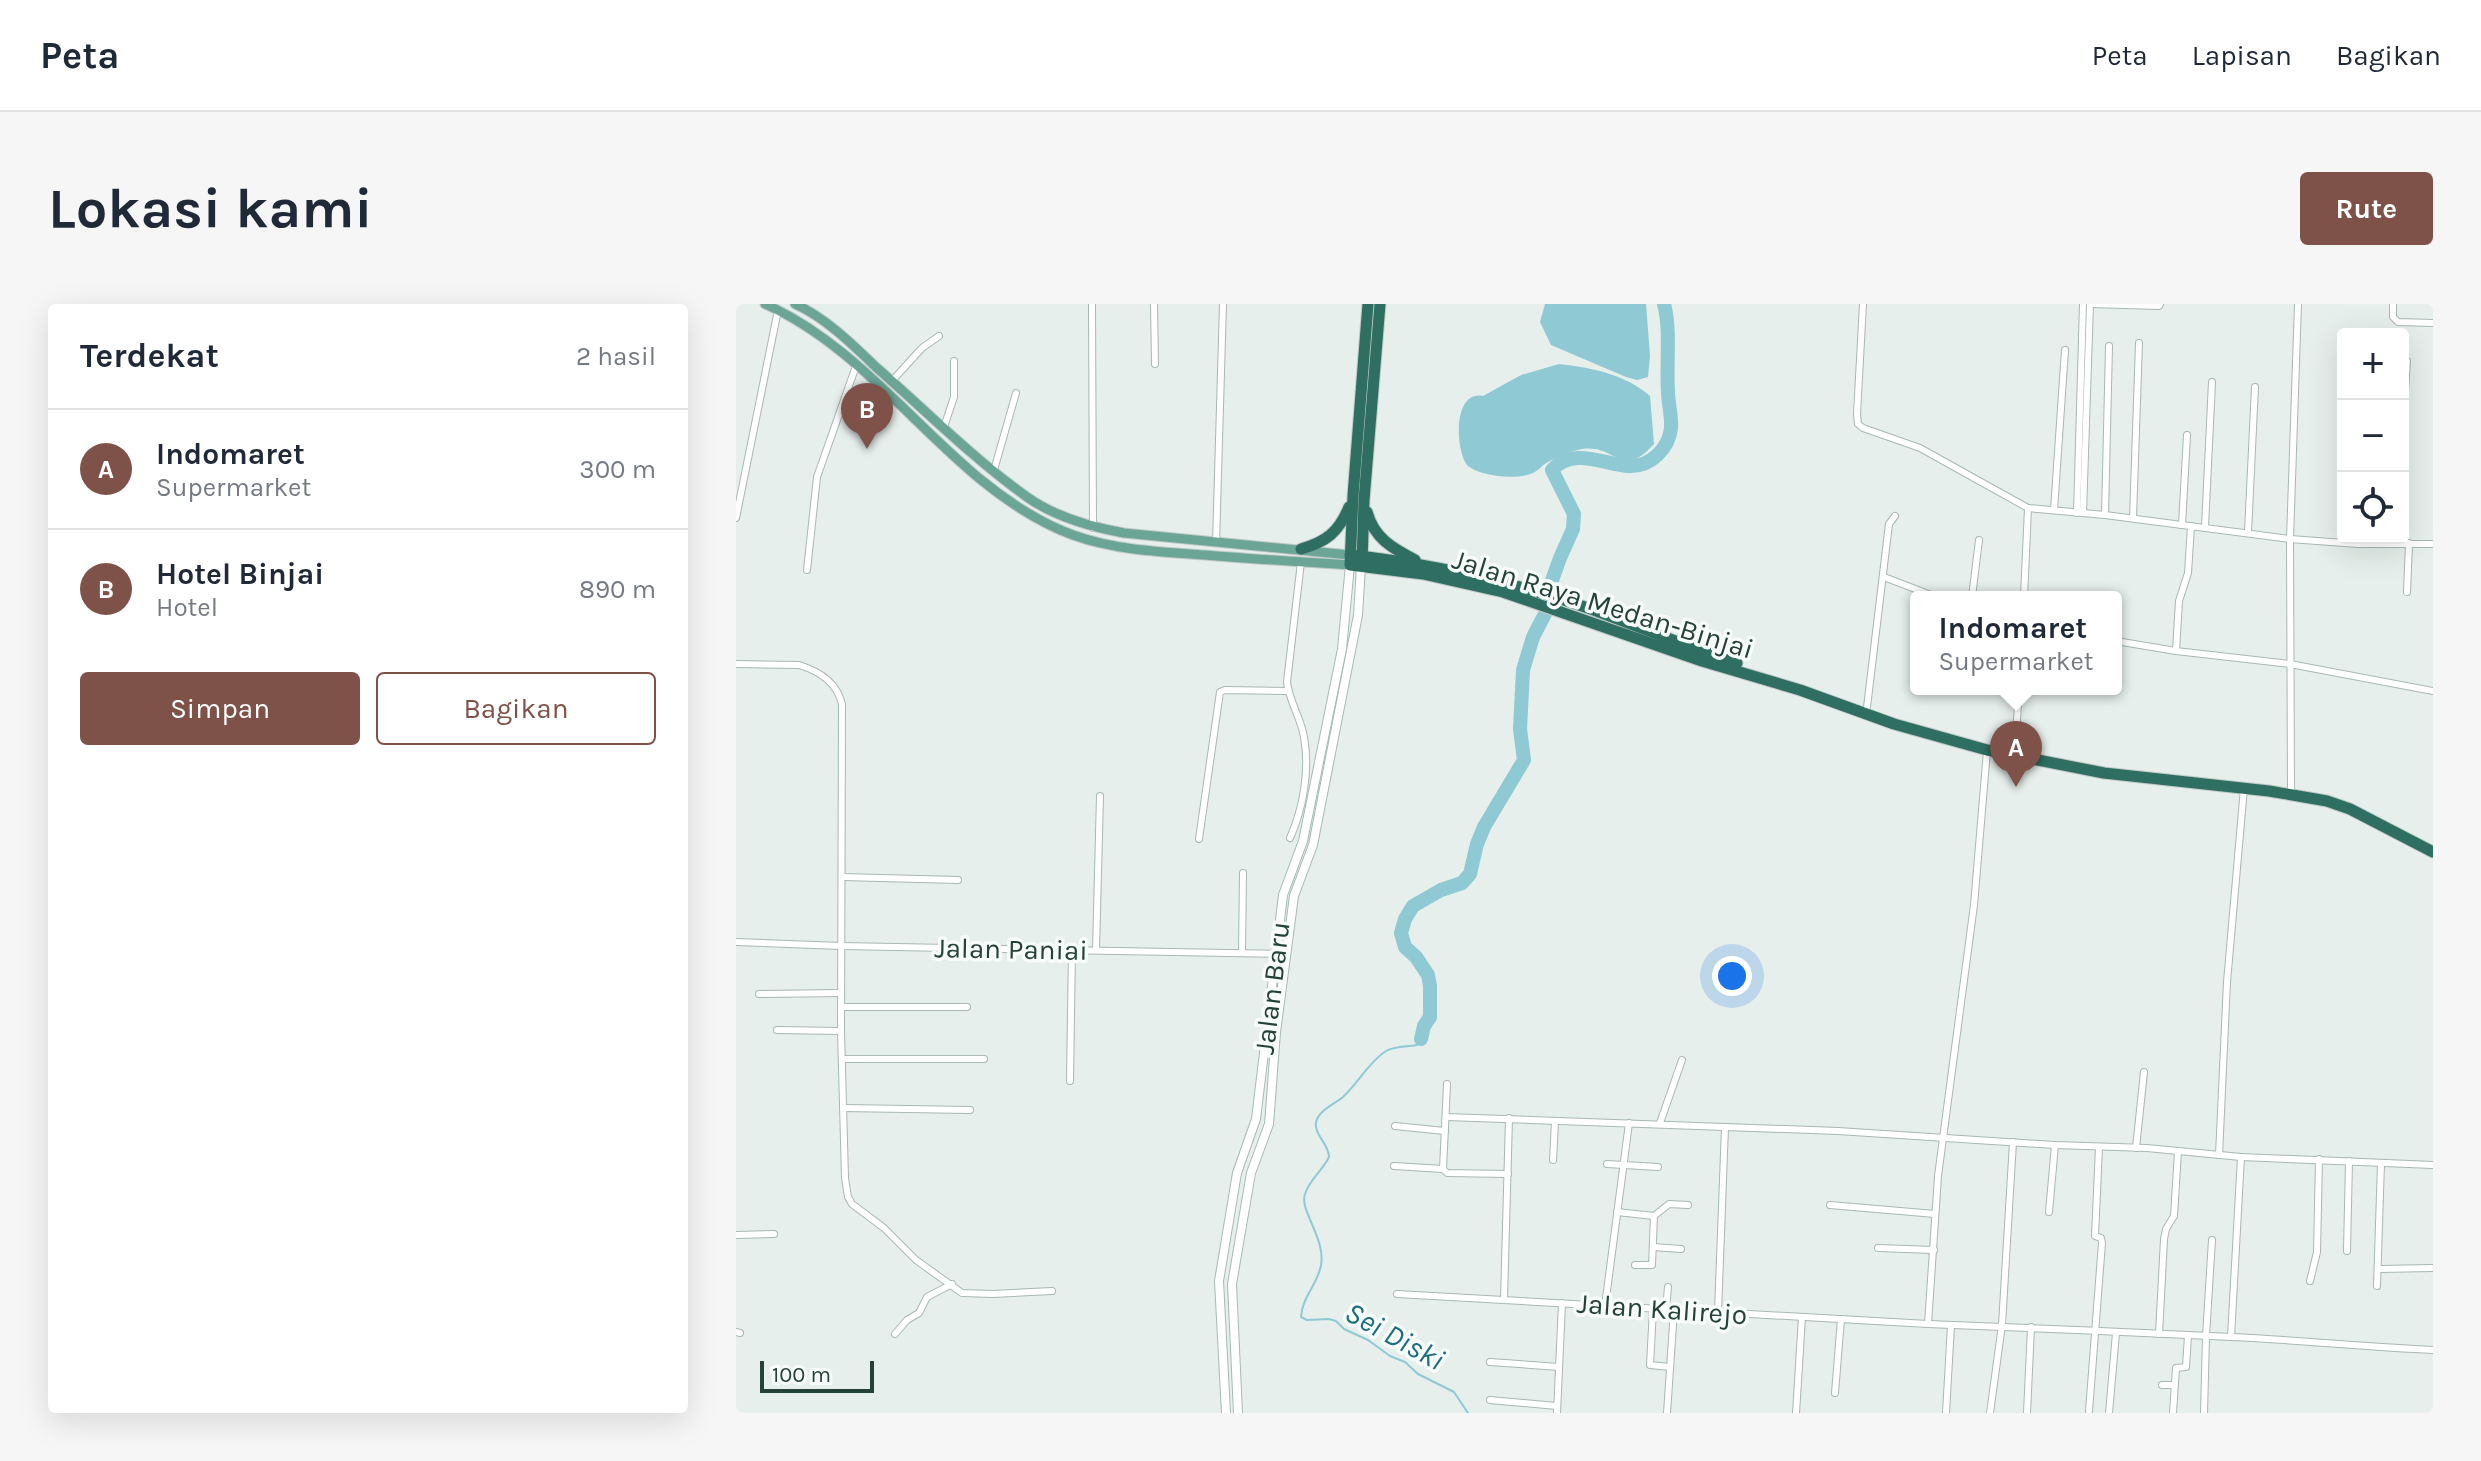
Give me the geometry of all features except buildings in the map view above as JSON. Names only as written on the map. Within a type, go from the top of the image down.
[{"type":"highway","points":[[1356,561],[1368,304]]},
{"type":"highway","points":[[1301,549],[1318,544],[1337,530],[1358,498],[1380,304]]},
{"type":"highway","points":[[1358,498],[1382,539],[1426,566]]},
{"type":"highway","name":"Jalan Raya Medan-Binjai","points":[[1356,561],[1426,566],[1477,575],[1525,594],[1802,683],[1945,734],[2030,756],[2163,781],[2291,790],[2350,809],[2433,852]]},
{"type":"highway","name":"Jalan Raya Medan-Binjai","points":[[1356,561],[1525,594]]},
{"type":"highway","name":"Jalan Raya Medan-Binjai","points":[[1587,614],[1702,661],[1800,690],[1894,724],[1987,750],[2329,795],[2353,803],[2433,845]]},
{"type":"main road","name":"Jalan Raya Medan-Binjai","points":[[765,304],[832,345],[981,479],[1017,505],[1072,535],[1157,552],[1301,562],[1356,561]]},
{"type":"main road","name":"Jalan Raya Medan-Binjai","points":[[795,304],[844,337],[1029,498],[1093,528],[1216,543],[1301,549],[1356,561]]},
{"type":"street","points":[[1092,304],[1093,528]]},
{"type":"street","points":[[1154,304],[1155,364]]},
{"type":"street","points":[[1216,543],[1223,304]]},
{"type":"street","points":[[1863,304],[1857,414],[1858,424],[1863,428],[1929,453],[2028,508],[2337,542]]},
{"type":"street","points":[[2080,513],[2083,304]]},
{"type":"street","points":[[2080,513],[2090,304],[2160,304]]},
{"type":"street","points":[[2291,790],[2290,539],[2298,304]]},
{"type":"street","points":[[2393,304],[2393,317],[2398,322],[2433,323]]},
{"type":"street","points":[[736,518],[778,310]]},
{"type":"street","points":[[892,381],[922,348],[939,336]]},
{"type":"street","points":[[2133,518],[2139,343]]},
{"type":"street","points":[[2105,515],[2109,346]]},
{"type":"street","points":[[2054,510],[2065,350]]},
{"type":"street","points":[[944,427],[954,397],[954,361]]},
{"type":"street","points":[[807,570],[817,477],[856,366]]},
{"type":"street","points":[[2205,527],[2212,382]]},
{"type":"street","points":[[2248,532],[2255,387]]},
{"type":"street","points":[[994,470],[1016,393]]},
{"type":"street","points":[[2182,525],[2187,435]]},
{"type":"street","points":[[2024,591],[2028,508]]},
{"type":"street","points":[[1867,707],[1889,524],[1895,516]]},
{"type":"street","points":[[2176,651],[2179,601],[2188,573],[2191,526]]},
{"type":"street","points":[[1973,591],[1979,540]]},
{"type":"street","points":[[2409,543],[2433,544]]},
{"type":"street","points":[[2407,592],[2409,544]]},
{"type":"street","name":"Jalan Baru","points":[[1226,1413],[1219,1281],[1237,1173],[1256,1119],[1283,895],[1303,841],[1307,798],[1342,649],[1356,561]]},
{"type":"street","name":"Jalan Baru","points":[[1238,1413],[1232,1284],[1251,1173],[1269,1124],[1276,1032],[1294,896],[1313,845],[1358,615],[1356,561]]},
{"type":"street","points":[[1290,838],[1307,798],[1304,736],[1287,682],[1301,562]]},
{"type":"street","points":[[1884,577],[1920,591]]},
{"type":"street","points":[[2122,642],[2290,664],[2433,691]]},
{"type":"street","points":[[736,664],[807,667],[830,681],[840,696],[841,1031],[848,1197],[852,1204],[884,1228],[916,1260],[966,1294],[1052,1291]]},
{"type":"street","points":[[1199,839],[1220,692],[1288,691]]},
{"type":"street","points":[[2015,750],[2019,695]]},
{"type":"street","points":[[1928,1324],[1935,1214],[1974,905],[1987,750]]},
{"type":"street","points":[[2219,1155],[2227,982],[2244,788]]},
{"type":"street","points":[[1096,950],[1100,796]]},
{"type":"street","points":[[1307,798],[1322,800]]},
{"type":"street","points":[[1242,952],[1243,873]]},
{"type":"street","points":[[842,877],[958,880]]},
{"type":"street","name":"Jalan Paniai","points":[[736,942],[1286,954]]},
{"type":"street","points":[[1070,1081],[1072,949]]},
{"type":"street","points":[[759,994],[841,993]]},
{"type":"street","points":[[841,1007],[967,1007]]},
{"type":"street","points":[[777,1030],[841,1031]]},
{"type":"street","points":[[842,1059],[984,1059]]},
{"type":"street","points":[[1660,1123],[1682,1060]]},
{"type":"street","points":[[2136,1148],[2144,1072]]},
{"type":"street","points":[[1443,1169],[1447,1084]]},
{"type":"street","points":[[843,1108],[970,1110]]},
{"type":"street","points":[[1446,1117],[1660,1123],[2136,1148],[2241,1157],[2433,1165]]},
{"type":"street","points":[[1504,1299],[1509,1118]]},
{"type":"street","points":[[1553,1160],[1555,1121]]},
{"type":"street","points":[[1605,1306],[1629,1123]]},
{"type":"street","points":[[1395,1126],[1445,1131]]},
{"type":"street","points":[[1718,1312],[1725,1127]]},
{"type":"street","points":[[1990,1413],[2002,1325],[2013,1142]]},
{"type":"street","points":[[2049,1212],[2055,1145]]},
{"type":"street","points":[[2089,1411],[2102,1243],[2101,1238],[2095,1236],[2099,1147]]},
{"type":"street","points":[[2159,1334],[2164,1239],[2174,1216],[2178,1151]]},
{"type":"street","points":[[2231,1337],[2241,1157]]},
{"type":"street","points":[[2310,1281],[2317,1252],[2319,1159]]},
{"type":"street","points":[[2347,1251],[2349,1161]]},
{"type":"street","points":[[2377,1286],[2381,1163]]},
{"type":"street","points":[[1607,1164],[1658,1167]]},
{"type":"street","points":[[1394,1166],[1443,1169],[1447,1173],[1508,1174]]},
{"type":"street","points":[[1617,1212],[1654,1216],[1669,1204],[1688,1205]]},
{"type":"street","points":[[1830,1205],[1935,1214]]},
{"type":"street","points":[[1635,1265],[1652,1265],[1654,1216]]},
{"type":"street","points":[[736,1235],[774,1234]]},
{"type":"street","points":[[2204,1413],[2212,1240]]},
{"type":"street","points":[[1653,1247],[1681,1249]]},
{"type":"street","points":[[1878,1248],[1934,1250]]},
{"type":"street","points":[[2379,1269],[2433,1268]]},
{"type":"street","points":[[895,1334],[907,1320],[919,1313],[927,1297],[951,1283]]},
{"type":"street","points":[[1667,1413],[1670,1367],[1668,1287]]},
{"type":"street","name":"Jalan Kalirejo","points":[[1397,1294],[2433,1350]]},
{"type":"street","points":[[1490,1400],[1557,1409],[1562,1303]]},
{"type":"street","points":[[1653,1309],[1650,1365],[1670,1367]]},
{"type":"street","points":[[1796,1413],[1802,1317]]},
{"type":"street","points":[[1835,1393],[1841,1319]]},
{"type":"street","points":[[1946,1413],[1951,1325]]},
{"type":"street","points":[[2027,1413],[2031,1327]]},
{"type":"street","points":[[2109,1413],[2116,1333]]},
{"type":"street","points":[[2173,1413],[2176,1368],[2186,1367],[2188,1335]]},
{"type":"street","points":[[2433,1343],[2433,1350]]},
{"type":"street","points":[[1490,1362],[1559,1367]]},
{"type":"street","points":[[2162,1385],[2174,1385]]},
{"type":"water","points":[[1545,304],[1646,304],[1650,356],[1648,377],[1637,380],[1626,377],[1551,345],[1540,322]]},
{"type":"water","points":[[1559,364],[1619,377],[1650,396],[1654,444],[1643,455],[1626,461],[1603,451],[1582,449],[1564,454],[1533,473],[1521,476],[1489,474],[1467,465],[1459,435],[1459,422],[1466,402],[1521,375]]},
{"type":"waterway","points":[[1421,1039],[1430,1017],[1428,975],[1405,947],[1401,933],[1413,906],[1441,890],[1462,883],[1470,874],[1484,827],[1524,760],[1520,729],[1523,670],[1533,637],[1546,612],[1550,586],[1573,529],[1574,514],[1552,470],[1560,463],[1579,458],[1637,465],[1651,460],[1663,449],[1670,435],[1671,423],[1664,304]]},
{"type":"waterway","name":"Sei Diski","points":[[1421,1039],[1417,1045],[1386,1051],[1316,1122],[1329,1157],[1310,1184],[1304,1201],[1322,1255],[1317,1278],[1304,1303],[1301,1317],[1336,1321],[1344,1329],[1405,1362],[1418,1374],[1454,1392],[1468,1413]]},
{"type":"place","name":"Hotel Binjai","points":[[867,449]]},
{"type":"place","name":"Indomaret","points":[[2016,787]]}]
